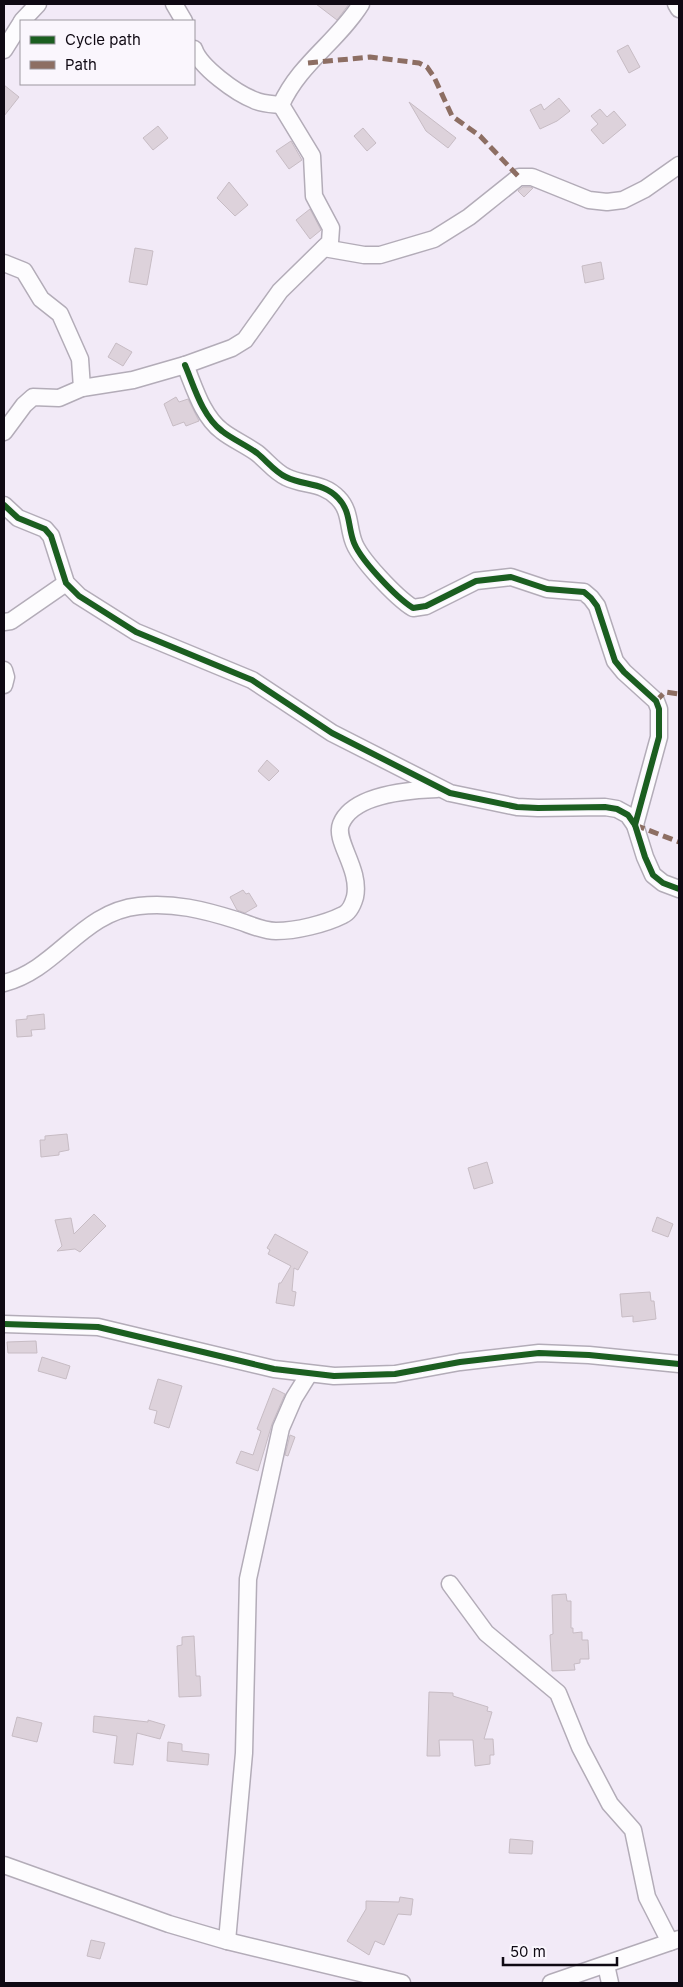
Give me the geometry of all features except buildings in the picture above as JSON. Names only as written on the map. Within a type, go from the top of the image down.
[{"type":"street","points":[[24,20],[38,4]]},
{"type":"street","points":[[174,4],[183,20]]},
{"type":"street","points":[[281,105],[285,95],[308,63],[353,16],[361,4]]},
{"type":"street","points":[[676,4],[679,9]]},
{"type":"street","points":[[4,50],[20,25]]},
{"type":"street","points":[[195,51],[199,60],[235,89],[254,101],[281,105]]},
{"type":"street","points":[[4,432],[24,405],[33,397],[59,398],[82,388],[133,380],[185,365],[232,348],[245,340],[280,292],[330,242],[332,234],[314,196],[312,156],[281,105]]},
{"type":"street","points":[[324,248],[364,255],[380,255],[434,239],[469,218],[519,177],[532,177],[589,200],[607,202],[623,200],[645,189],[679,165]]},
{"type":"street","points":[[4,263],[24,271],[40,299],[60,314],[80,359],[82,388]]},
{"type":"street","points":[[185,365],[210,418],[222,431],[258,454],[285,477],[302,483],[319,485],[337,497],[349,518],[353,540],[360,554],[395,594],[413,608],[426,606],[476,581],[511,576],[547,589],[584,592],[591,598],[597,606],[616,661],[624,672],[656,701],[659,709],[660,737],[635,825]]},
{"type":"street","points":[[4,505],[18,518],[45,529],[52,536],[66,583],[91,605],[136,632],[252,680],[332,733],[439,789],[517,807],[605,806],[617,809],[628,815],[635,825],[644,857],[653,875],[663,884],[679,889]]},
{"type":"street","points":[[6,625],[66,583]]},
{"type":"street","points":[[4,670],[6,677],[4,685]]},
{"type":"street","points":[[4,983],[19,979],[45,964],[71,940],[108,913],[130,907],[174,905],[277,931],[315,924],[345,914],[353,905],[356,892],[354,869],[340,833],[341,824],[349,813],[376,797],[405,791],[439,789]]},
{"type":"street","points":[[4,1324],[98,1327],[256,1366],[334,1376],[396,1374],[454,1363],[539,1353],[597,1355],[679,1364]]},
{"type":"street","points":[[227,1941],[244,1753],[248,1579],[281,1428],[294,1398],[309,1374]]},
{"type":"street","points":[[450,1584],[486,1634],[558,1693],[580,1748],[601,1787],[615,1812],[633,1830],[647,1896],[675,1941],[551,1983]]},
{"type":"street","points":[[4,1866],[123,1909],[227,1941],[402,1983]]},
{"type":"street","points":[[606,1965],[610,1983]]},
{"type":"marked path","points":[[308,63],[370,57],[419,63],[427,67],[434,77],[452,116],[480,136],[519,177]]},
{"type":"marked path","points":[[656,701],[665,692],[679,694]]},
{"type":"marked path","points":[[635,825],[679,842]]},
{"type":"cycle path","points":[[185,365],[195,391],[215,425],[230,437],[257,453],[282,475],[326,489],[338,498],[345,508],[353,540],[362,557],[388,587],[413,608],[426,606],[476,581],[511,577],[547,589],[584,592],[591,598],[597,606],[615,661],[624,672],[656,701],[659,709],[659,737],[635,825]]},
{"type":"cycle path","points":[[4,505],[18,518],[45,529],[51,536],[66,583],[79,596],[136,632],[252,680],[332,733],[450,793],[517,807],[605,807],[617,809],[628,815],[635,825],[653,875],[663,883],[679,889]]},
{"type":"cycle path","points":[[4,1324],[98,1327],[274,1369],[334,1376],[395,1374],[460,1362],[539,1353],[589,1355],[679,1364]]}]
